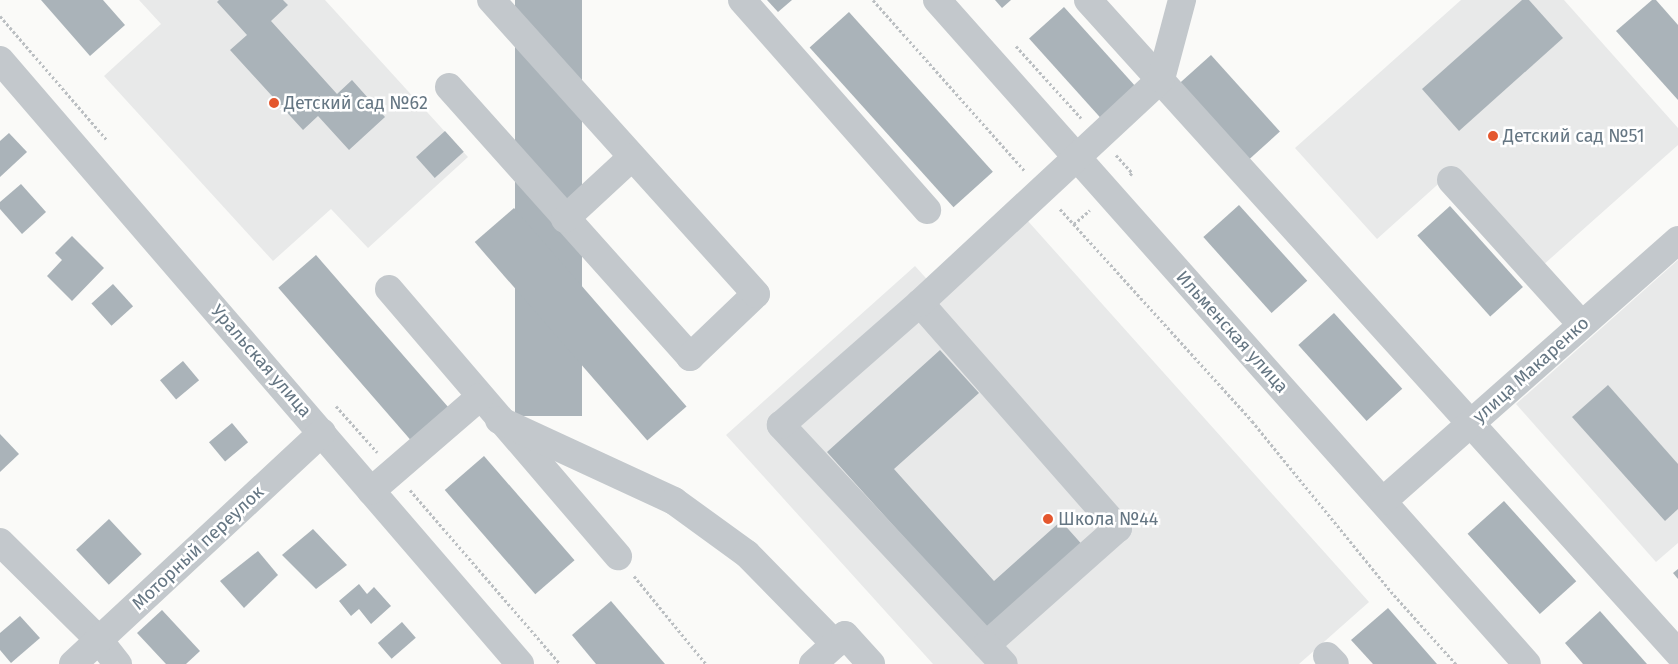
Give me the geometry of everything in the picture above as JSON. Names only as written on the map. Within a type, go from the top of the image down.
[{"type":"street","points":[[449,87],[565,220],[690,358],[756,294],[491,0]]},
{"type":"street","points":[[742,0],[927,210]]},
{"type":"street","name":"Ильменская улица","points":[[937,0],[1076,159],[1527,664]]},
{"type":"street","points":[[1088,0],[1472,422],[1678,653]]},
{"type":"street","points":[[920,303],[1118,528],[995,654],[782,425],[920,303],[1161,79],[1182,0]]},
{"type":"street","name":"Уральская улица","points":[[0,60],[520,664]]},
{"type":"street","points":[[565,220],[632,156]]},
{"type":"street","points":[[1451,180],[1582,325]]},
{"type":"street","name":"улица Макаренко","points":[[1383,501],[1678,240]]},
{"type":"street","points":[[389,289],[618,556]]},
{"type":"street","points":[[371,490],[480,397]]},
{"type":"street","points":[[500,420],[674,501],[747,554],[835,644]]},
{"type":"street","name":"Моторный переулок","points":[[73,664],[322,433]]},
{"type":"street","points":[[0,542],[99,640],[118,664]]},
{"type":"street","points":[[812,664],[845,635],[871,664]]},
{"type":"path","points":[[873,0],[1042,190],[1252,421],[1394,595],[1456,664]]},
{"type":"path","points":[[0,16],[110,144]]},
{"type":"path","points":[[1013,43],[1132,173]]},
{"type":"path","points":[[329,399],[394,471],[560,664]]},
{"type":"path","points":[[618,556],[706,664]]},
{"type":"shaded area","name":"Детский сад №62","points":[[139,0],[325,0],[468,157],[368,248],[331,209],[273,261],[104,76],[161,24]]},
{"type":"shaded area","name":"Детский сад №51","points":[[1461,0],[1564,0],[1678,128],[1678,145],[1542,266],[1455,169],[1377,239],[1295,148]]},
{"type":"shaded area","name":"Школа №44","points":[[1027,220],[1369,602],[1299,664],[933,664],[726,435],[915,266],[943,297]]},
{"type":"shaded area","points":[[1678,260],[1678,543],[1656,562],[1516,404]]},
{"type":"building","points":[[41,0],[103,0],[125,25],[90,56]]},
{"type":"building","points":[[219,0],[283,0],[288,5],[271,21],[337,94],[352,80],[385,117],[349,150],[318,116],[303,130],[230,50],[247,35],[217,2]]},
{"type":"building","points":[[515,0],[582,0],[582,416],[515,416]]},
{"type":"building","points":[[767,0],[792,0],[778,12]]},
{"type":"building","points":[[995,0],[1011,0],[1002,8]]},
{"type":"building","points":[[1522,0],[1529,0],[1563,38],[1459,131],[1422,89]]},
{"type":"building","points":[[1652,0],[1656,0],[1678,25],[1678,100],[1616,31]]},
{"type":"building","points":[[1064,7],[1136,87],[1101,119],[1029,38]]},
{"type":"building","points":[[849,12],[993,172],[953,207],[810,47]]},
{"type":"building","points":[[1211,55],[1280,132],[1246,162],[1178,85]]},
{"type":"building","points":[[445,131],[464,152],[435,178],[416,157]]},
{"type":"building","points":[[9,133],[27,152],[0,177],[0,141]]},
{"type":"building","points":[[21,184],[46,212],[22,234],[0,209],[0,202]]},
{"type":"building","points":[[1239,205],[1307,281],[1272,313],[1203,237]]},
{"type":"building","points":[[1450,206],[1523,287],[1490,316],[1417,235]]},
{"type":"building","points":[[514,208],[687,406],[647,441],[475,242]]},
{"type":"building","points":[[72,236],[104,268],[72,301],[47,276],[62,260],[55,253]]},
{"type":"building","points":[[316,255],[450,409],[412,442],[278,288]]},
{"type":"building","points":[[113,284],[133,306],[112,326],[91,303]]},
{"type":"building","points":[[1334,313],[1402,389],[1367,421],[1298,345]]},
{"type":"building","points":[[940,350],[979,393],[894,469],[994,581],[1061,521],[1086,549],[991,634],[827,452]]},
{"type":"building","points":[[183,361],[199,380],[176,399],[160,380]]},
{"type":"building","points":[[1608,385],[1678,464],[1678,509],[1665,521],[1572,417]]},
{"type":"building","points":[[232,423],[248,442],[225,461],[209,442]]},
{"type":"building","points":[[0,434],[19,454],[0,472]]},
{"type":"building","points":[[484,456],[575,560],[535,594],[445,490]]},
{"type":"building","points":[[1504,501],[1576,581],[1540,614],[1468,534]]},
{"type":"building","points":[[109,519],[142,554],[109,585],[76,550]]},
{"type":"building","points":[[313,529],[347,565],[316,589],[282,555]]},
{"type":"building","points":[[258,551],[278,575],[244,608],[220,581]]},
{"type":"building","points":[[1678,569],[1678,579],[1673,573]]},
{"type":"building","points":[[359,584],[367,594],[374,587],[391,606],[371,624],[359,609],[351,616],[339,601]]},
{"type":"building","points":[[611,601],[665,664],[596,664],[572,635]]},
{"type":"building","points":[[1388,608],[1437,664],[1373,664],[1351,640]]},
{"type":"building","points":[[162,610],[200,651],[186,664],[166,664],[137,633]]},
{"type":"building","points":[[1600,611],[1647,664],[1583,664],[1565,643]]},
{"type":"building","points":[[20,616],[40,638],[11,663],[0,650],[0,633]]},
{"type":"building","points":[[402,622],[416,638],[392,659],[378,643]]},
{"type":"place","name":"Детский сад №62","points":[[274,103]]},
{"type":"place","name":"Детский сад №51","points":[[1493,136]]},
{"type":"place","name":"Школа №44","points":[[1048,519]]}]
